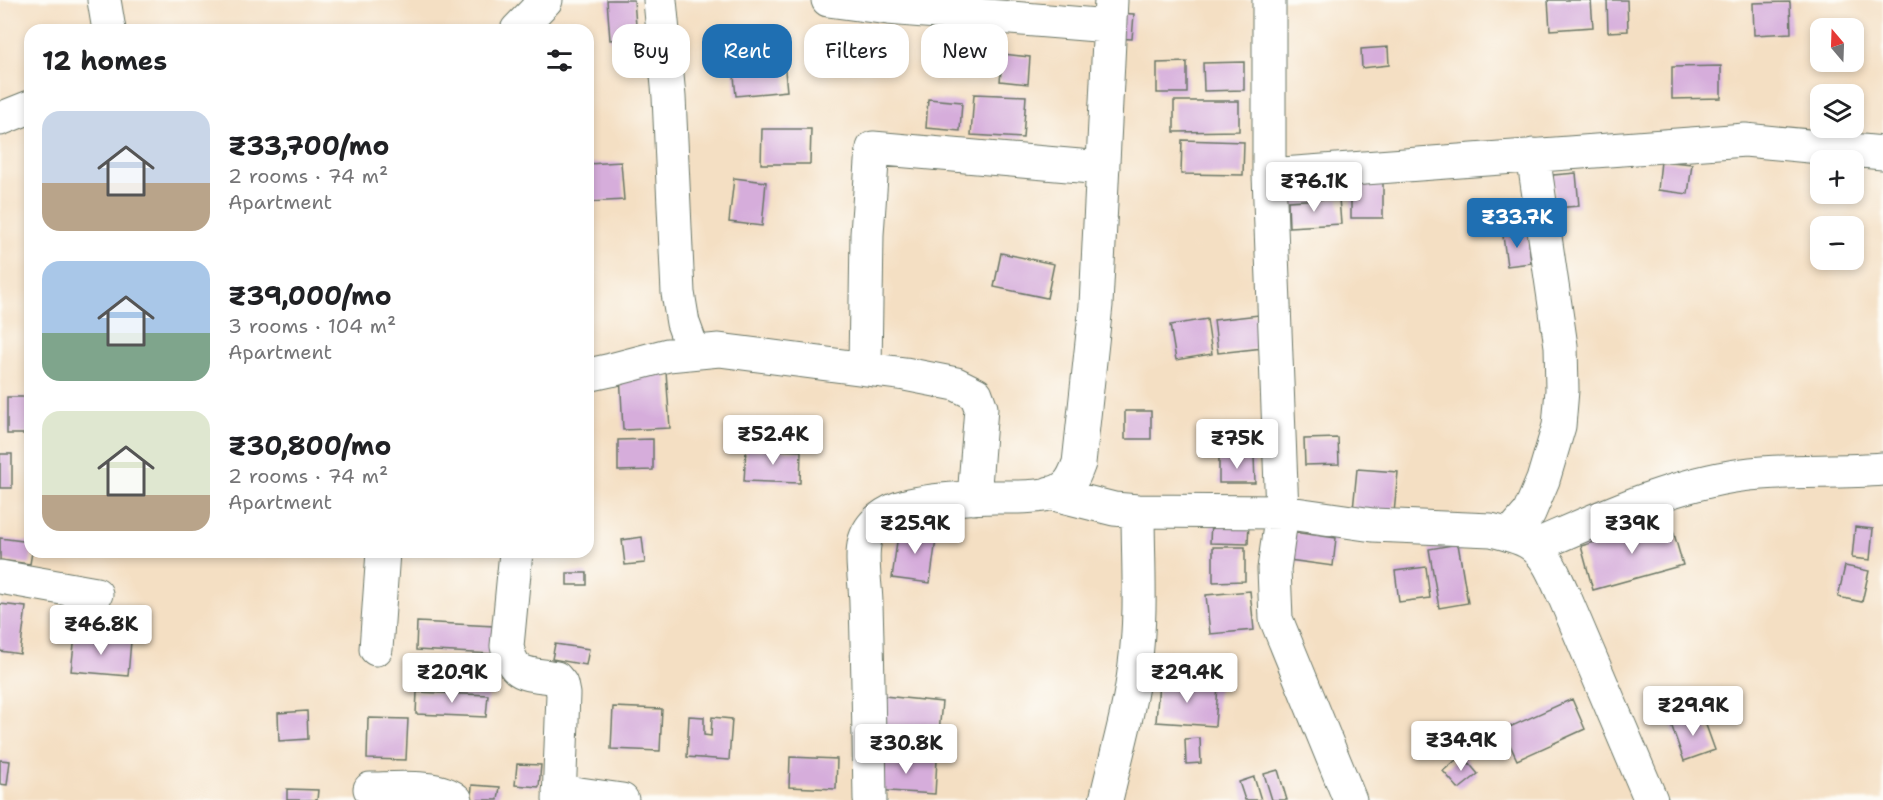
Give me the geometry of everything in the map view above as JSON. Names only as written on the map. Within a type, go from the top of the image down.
[{"type":"street","points":[[104,0],[109,24]]},
{"type":"street","points":[[523,24],[546,0]]},
{"type":"street","points":[[660,0],[669,97],[678,293],[683,323],[693,351]]},
{"type":"street","points":[[828,0],[888,8],[1110,13],[1096,306],[1079,463],[1075,475],[1066,487],[1050,494],[974,498],[907,506],[893,510],[875,522],[865,541],[864,556],[870,800]]},
{"type":"street","points":[[1269,0],[1269,175],[1282,512],[1274,569],[1276,619],[1350,800]]},
{"type":"street","points":[[0,118],[24,109]]},
{"type":"street","points":[[1269,175],[1745,140],[1883,153]]},
{"type":"street","points":[[865,368],[867,234],[873,148],[1103,168]]},
{"type":"street","points":[[1523,541],[1529,513],[1543,480],[1558,426],[1562,390],[1560,346],[1533,155]]},
{"type":"street","points":[[594,374],[668,354],[719,350],[865,368],[956,384],[976,394],[981,408],[974,498]]},
{"type":"street","points":[[1523,541],[1676,490],[1743,475],[1882,474]]},
{"type":"street","points":[[1050,494],[1114,509],[1282,512],[1373,525],[1491,530],[1523,541],[1552,571],[1651,800]]},
{"type":"street","points":[[1106,800],[1125,724],[1136,663],[1138,511]]},
{"type":"street","points":[[376,649],[383,558]]},
{"type":"street","points":[[515,558],[507,646],[510,659],[517,669],[528,675],[556,678],[561,684],[563,694],[559,795],[622,800]]},
{"type":"street","points":[[0,577],[96,594]]},
{"type":"street","points":[[370,789],[435,790],[456,800]]},
{"type":"building","points":[[607,0],[634,0],[636,24],[612,24],[612,40],[610,40]]},
{"type":"building","points":[[1548,0],[1591,0],[1593,27],[1550,30]]},
{"type":"building","points":[[1607,0],[1627,0],[1628,31],[1608,32]]},
{"type":"building","points":[[1790,2],[1791,33],[1754,35],[1753,3]]},
{"type":"building","points":[[1114,13],[1134,14],[1132,39],[1112,38]]},
{"type":"building","points":[[1388,47],[1389,65],[1362,68],[1361,49]]},
{"type":"building","points":[[1008,55],[1030,57],[1028,84],[1000,81],[1000,78],[1008,78]]},
{"type":"building","points":[[1187,62],[1187,93],[1157,93],[1157,63]]},
{"type":"building","points":[[1244,62],[1244,90],[1204,91],[1203,63]]},
{"type":"building","points":[[1721,66],[1721,98],[1672,99],[1672,67]]},
{"type":"building","points":[[734,78],[786,78],[787,91],[736,96]]},
{"type":"building","points":[[974,94],[1026,96],[1023,138],[971,135]]},
{"type":"building","points":[[928,99],[962,102],[960,131],[926,128]]},
{"type":"building","points":[[1174,101],[1239,101],[1239,131],[1174,132]]},
{"type":"building","points":[[762,129],[811,129],[810,164],[761,164]]},
{"type":"building","points":[[1182,140],[1244,142],[1243,175],[1181,174]]},
{"type":"building","points":[[1661,161],[1692,164],[1688,194],[1658,190]]},
{"type":"building","points":[[621,162],[624,200],[594,202],[594,164]]},
{"type":"building","points":[[1576,173],[1579,206],[1555,208],[1553,175]]},
{"type":"building","points":[[734,178],[766,182],[762,226],[729,222]]},
{"type":"building","points":[[1351,181],[1383,181],[1383,218],[1351,218]]},
{"type":"building","points":[[1339,198],[1341,224],[1289,227],[1288,201]]},
{"type":"building","points":[[1528,233],[1531,263],[1507,266],[1503,236]]},
{"type":"building","points":[[1001,253],[1054,264],[1047,298],[994,287]]},
{"type":"building","points":[[1259,315],[1263,348],[1218,353],[1214,320]]},
{"type":"building","points":[[1207,319],[1212,354],[1176,360],[1170,325]]},
{"type":"building","points":[[666,371],[670,428],[623,430],[620,374]]},
{"type":"building","points":[[7,397],[24,397],[24,434],[7,434]]},
{"type":"building","points":[[1125,411],[1151,411],[1151,439],[1125,439]]},
{"type":"building","points":[[1338,438],[1339,464],[1305,465],[1304,439]]},
{"type":"building","points":[[653,439],[653,470],[618,471],[618,440]]},
{"type":"building","points":[[746,449],[801,451],[800,483],[744,481]]},
{"type":"building","points":[[0,454],[12,454],[12,488],[0,488]]},
{"type":"building","points":[[1219,456],[1254,456],[1255,483],[1219,483]]},
{"type":"building","points":[[1357,469],[1398,472],[1394,513],[1353,510]]},
{"type":"building","points":[[1211,520],[1249,522],[1248,544],[1210,543]]},
{"type":"building","points":[[1670,520],[1683,565],[1593,590],[1581,546]]},
{"type":"building","points":[[899,527],[937,532],[930,583],[892,578]]},
{"type":"building","points":[[1855,527],[1873,529],[1870,560],[1852,558]]},
{"type":"building","points":[[1293,532],[1336,538],[1333,566],[1289,560]]},
{"type":"building","points":[[642,537],[645,563],[625,565],[622,540]]},
{"type":"building","points":[[0,538],[24,541],[24,558],[31,558],[30,564],[0,560]]},
{"type":"building","points":[[1458,544],[1468,603],[1439,608],[1429,549]]},
{"type":"building","points":[[1213,547],[1245,547],[1245,581],[1213,582]]},
{"type":"building","points":[[1845,566],[1869,571],[1862,602],[1838,597]]},
{"type":"building","points":[[1426,567],[1430,598],[1399,602],[1395,571]]},
{"type":"building","points":[[567,573],[587,573],[587,585],[567,585]]},
{"type":"building","points":[[1250,591],[1254,630],[1210,634],[1206,595]]},
{"type":"building","points":[[0,604],[26,607],[20,654],[0,651]]},
{"type":"building","points":[[417,622],[494,626],[493,654],[416,650]]},
{"type":"building","points":[[75,636],[131,641],[128,676],[71,671]]},
{"type":"building","points":[[555,644],[589,649],[586,665],[552,659]]},
{"type":"building","points":[[1159,682],[1218,686],[1215,726],[1156,722]]},
{"type":"building","points":[[417,692],[488,695],[486,717],[416,714]]},
{"type":"building","points":[[884,696],[942,702],[938,742],[879,735]]},
{"type":"building","points":[[1572,699],[1585,729],[1517,760],[1503,730]]},
{"type":"building","points":[[613,707],[662,709],[660,751],[611,749]]},
{"type":"building","points":[[307,711],[308,739],[279,741],[278,713]]},
{"type":"building","points":[[1702,714],[1715,750],[1684,761],[1671,724]]},
{"type":"building","points":[[689,716],[704,717],[704,735],[711,736],[712,717],[732,719],[729,760],[687,757]]},
{"type":"building","points":[[368,718],[408,719],[406,760],[367,759]]},
{"type":"building","points":[[1200,738],[1201,763],[1186,764],[1185,739]]},
{"type":"building","points":[[1462,755],[1478,774],[1459,789],[1443,771]]},
{"type":"building","points":[[790,757],[837,759],[836,789],[789,787]]},
{"type":"building","points":[[876,757],[937,760],[935,794],[874,790]]},
{"type":"building","points":[[0,760],[10,761],[7,785],[0,784]]},
{"type":"building","points":[[517,764],[541,765],[539,787],[515,785]]},
{"type":"building","points":[[1278,770],[1287,800],[1272,800],[1264,774]]},
{"type":"building","points":[[1254,777],[1261,800],[1245,800],[1239,782]]},
{"type":"building","points":[[472,785],[500,787],[498,800],[471,800]]},
{"type":"building","points":[[287,789],[318,790],[317,800],[287,800]]}]
